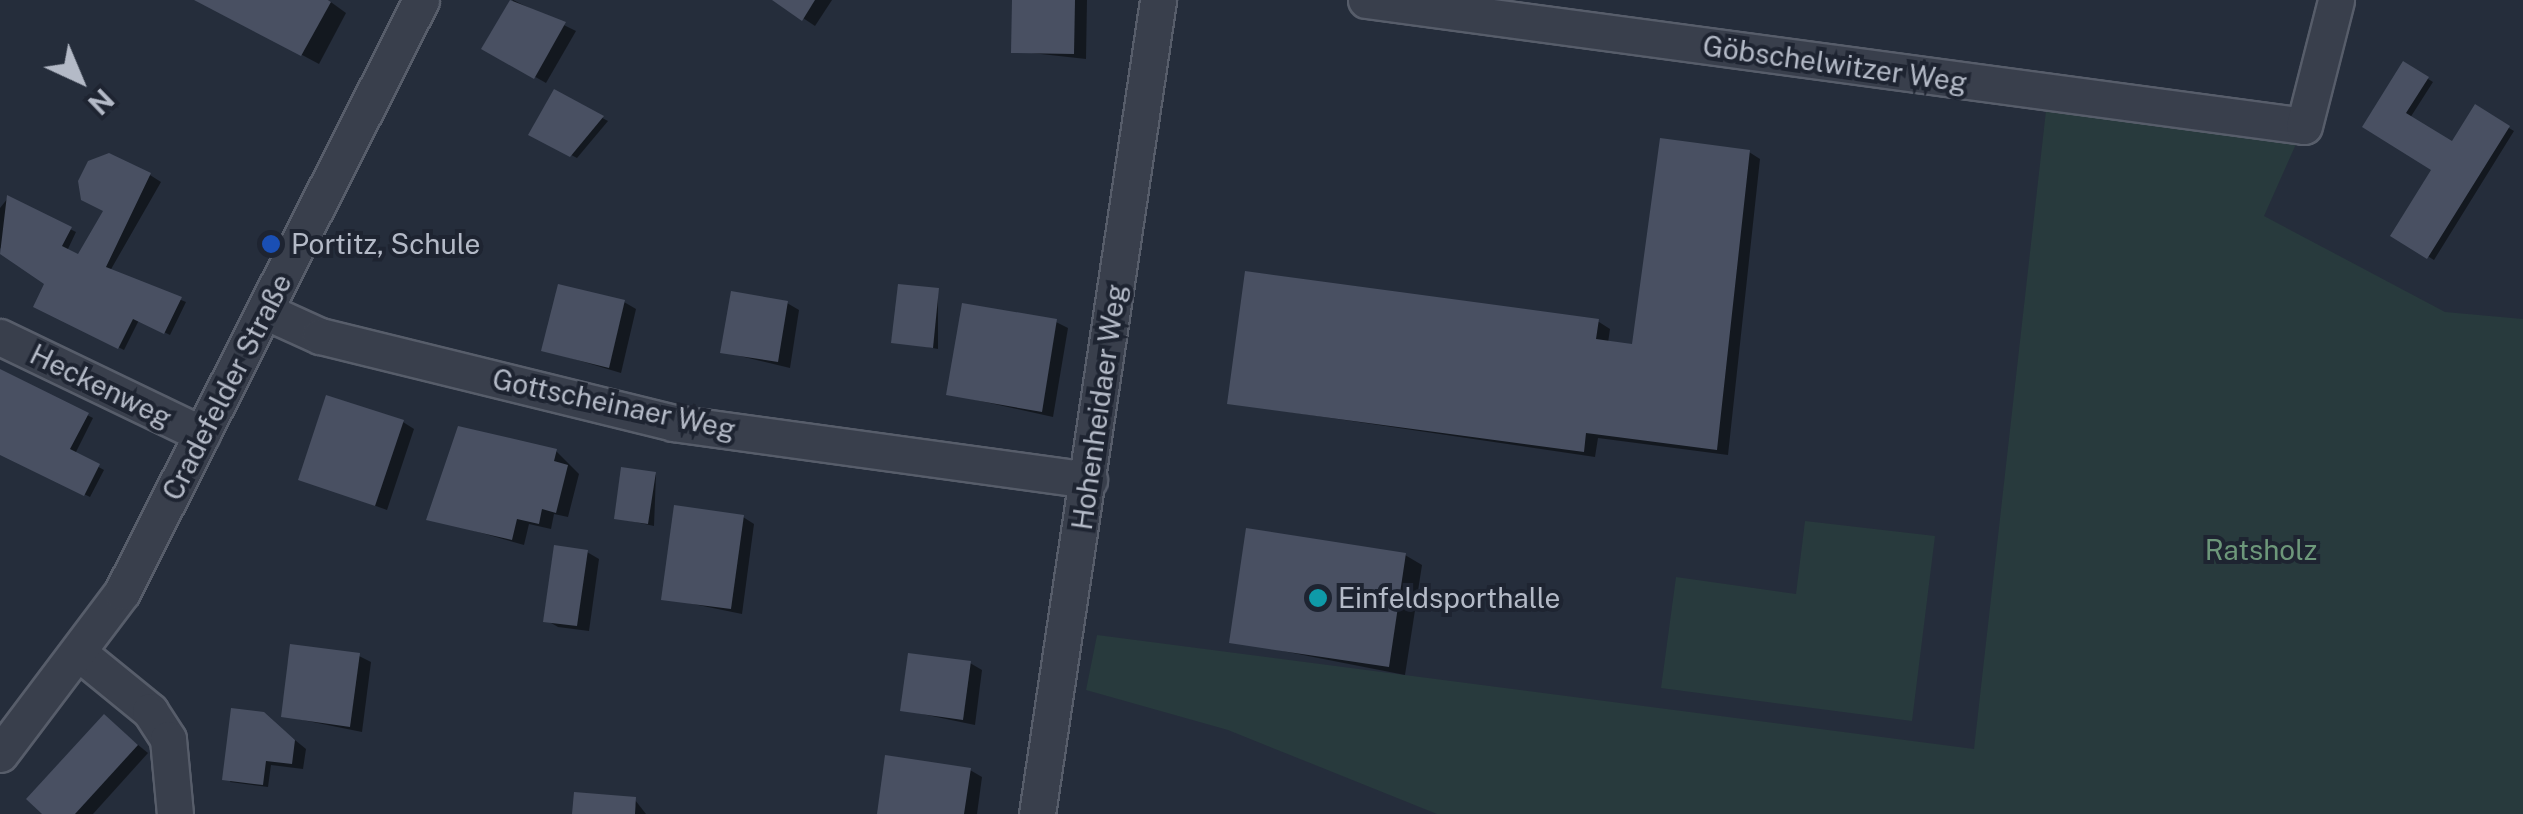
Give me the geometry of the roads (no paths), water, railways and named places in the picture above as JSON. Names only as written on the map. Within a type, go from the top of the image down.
[{"type":"street","name":"Cradefelder Straße","points":[[0,754],[122,592],[267,312],[421,0]]},
{"type":"street","name":"Hohenheidaer Weg","points":[[1037,814],[1158,0]]},
{"type":"street","name":"Göbschelwitzer Weg","points":[[1366,0],[2304,126],[2336,0]]},
{"type":"street","name":"Gottscheinaer Weg","points":[[267,312],[320,336],[673,423],[1089,480]]},
{"type":"street","name":"Heckenweg","points":[[0,336],[202,434]]},
{"type":"street","points":[[79,654],[150,711],[168,740],[175,814]]},
{"type":"place","name":"Portitz, Schule","points":[[271,244]]},
{"type":"place","name":"Einfeldsporthalle","points":[[1318,598]]},
{"type":"park label","name":"Ratsholz","points":[[2261,550]]}]
